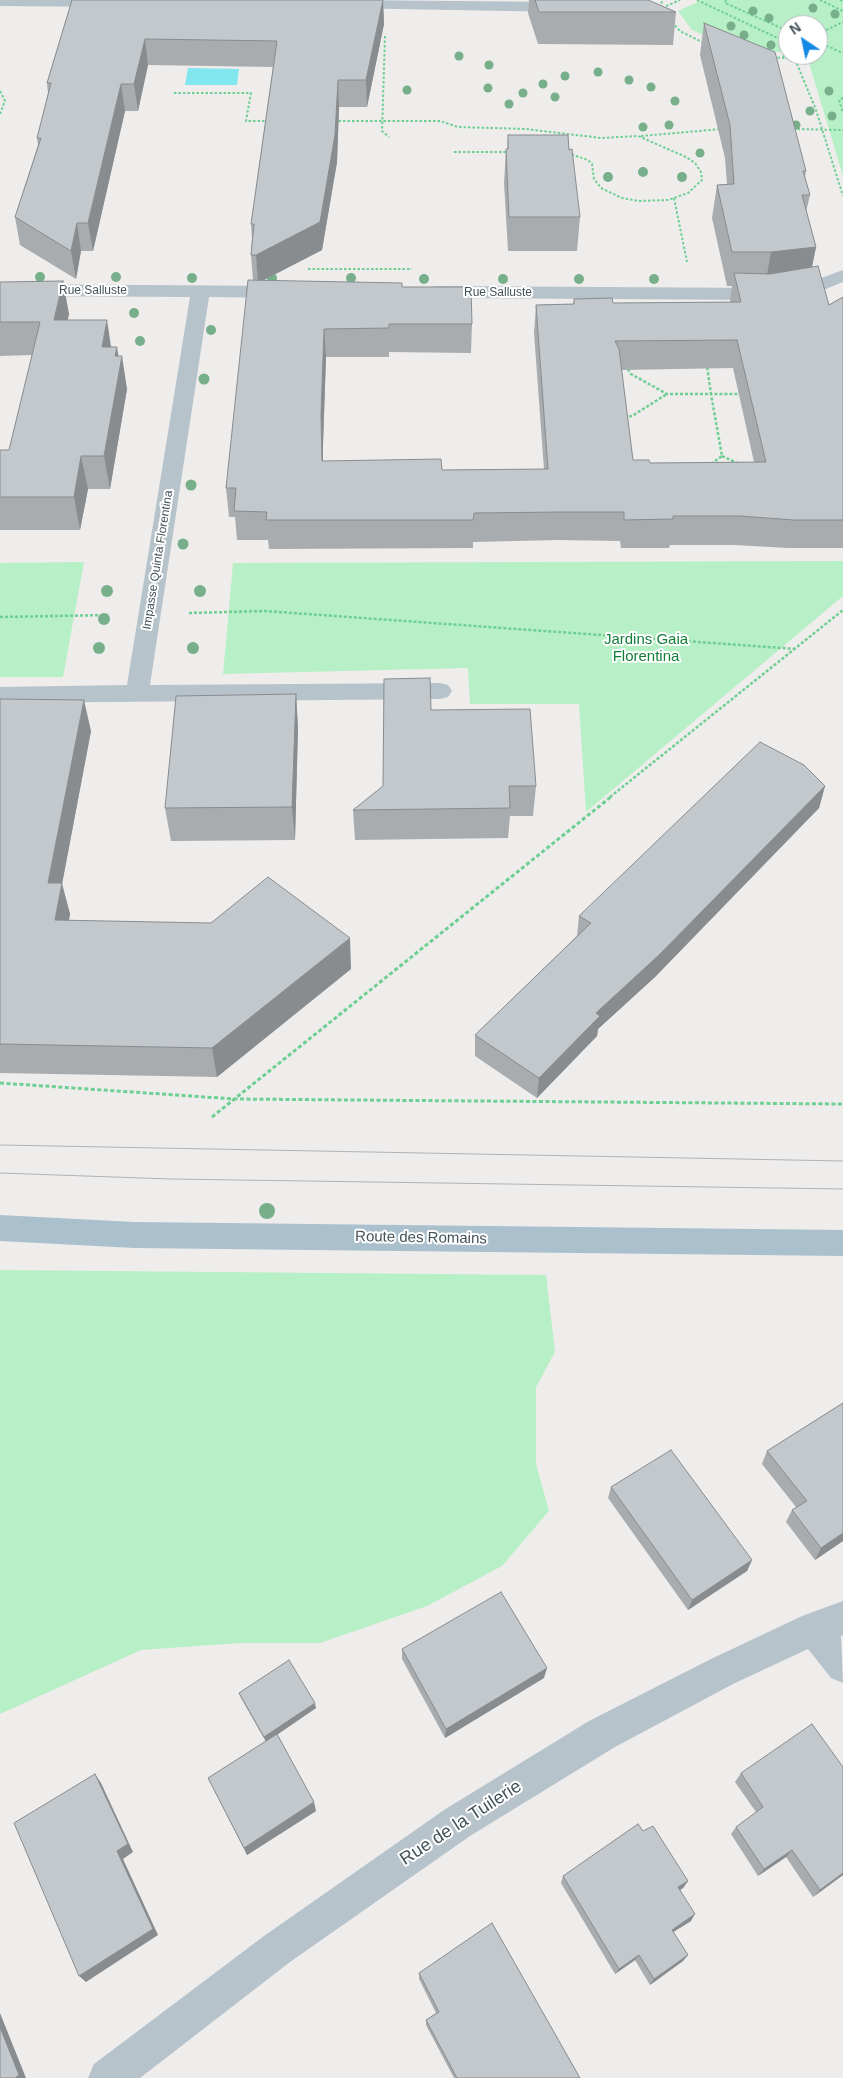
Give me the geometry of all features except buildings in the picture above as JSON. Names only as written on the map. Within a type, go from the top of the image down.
[{"type":"main road","name":"Route des Romains","points":[[0,1228],[134,1235],[843,1243]]},
{"type":"street","points":[[0,1],[123,2]]},
{"type":"street","points":[[328,4],[583,8]]},
{"type":"street","name":"Rue Salluste","points":[[416,292],[697,294],[786,292],[811,288],[843,276]]},
{"type":"street","name":"Rue Salluste","points":[[0,290],[302,292]]},
{"type":"street","name":"Impasse Quinta Florentina","points":[[137,693],[200,292]]},
{"type":"street","points":[[0,695],[440,691]]},
{"type":"street","points":[[829,1623],[843,1666]]},
{"type":"street","name":"Rue de la Tuilerie","points":[[108,2078],[277,1949],[457,1823],[602,1734],[721,1672],[829,1623]]},
{"type":"path","points":[[662,0],[661,8],[680,0]]},
{"type":"path","points":[[697,0],[778,38]]},
{"type":"path","points":[[726,0],[725,4],[778,28]]},
{"type":"path","points":[[820,0],[843,11]]},
{"type":"path","points":[[387,5],[382,131],[389,136]]},
{"type":"path","points":[[668,16],[680,31],[708,45]]},
{"type":"path","points":[[828,29],[843,22]]},
{"type":"path","points":[[828,46],[843,53]]},
{"type":"path","points":[[766,56],[778,57]]},
{"type":"path","points":[[798,65],[816,110],[843,196]]},
{"type":"path","points":[[0,91],[4,101],[0,114]]},
{"type":"path","points":[[174,93],[251,93],[246,121],[275,121]]},
{"type":"path","points":[[843,98],[839,100],[843,113]]},
{"type":"path","points":[[334,121],[440,121],[458,127],[526,129],[601,138],[724,129]]},
{"type":"path","points":[[785,129],[843,130]]},
{"type":"path","points":[[566,154],[588,160],[592,164],[594,179],[601,188],[610,193],[639,201],[656,202],[681,196],[696,187],[702,180],[701,172],[695,163],[686,157],[638,136]]},
{"type":"path","points":[[454,152],[514,152]]},
{"type":"path","points":[[674,198],[688,270]]},
{"type":"path","points":[[299,268],[415,269]]},
{"type":"path","points":[[697,294],[722,456]]},
{"type":"path","points":[[628,369],[631,374],[667,394],[741,394]]},
{"type":"path","points":[[620,418],[632,416],[667,394]]},
{"type":"path","points":[[722,456],[738,464]]},
{"type":"path","points":[[707,467],[722,456]]},
{"type":"path","points":[[212,1117],[797,649],[843,610]]},
{"type":"path","points":[[0,617],[264,611],[797,649]]},
{"type":"path","points":[[0,1083],[235,1099],[843,1104]]},
{"type":"green space","points":[[702,0],[843,0],[843,176],[810,65],[828,65],[828,15],[778,15],[778,52],[746,48],[708,37],[692,30],[678,11]]},
{"type":"green space","name":"Jardins Gaia Florentina","points":[[843,561],[843,596],[586,812],[579,704],[470,704],[468,668],[223,674],[233,563]]},
{"type":"green space","points":[[84,562],[63,677],[0,677],[0,563]]},
{"type":"green space","points":[[0,1270],[546,1275],[555,1352],[536,1387],[536,1464],[549,1511],[502,1566],[427,1606],[320,1643],[240,1643],[141,1650],[0,1714]]},
{"type":"water","points":[[188,68],[239,69],[237,85],[185,85]]},
{"type":"tram line","points":[[0,1145],[843,1161]]},
{"type":"tram line","points":[[0,1173],[171,1179],[843,1189]]}]
